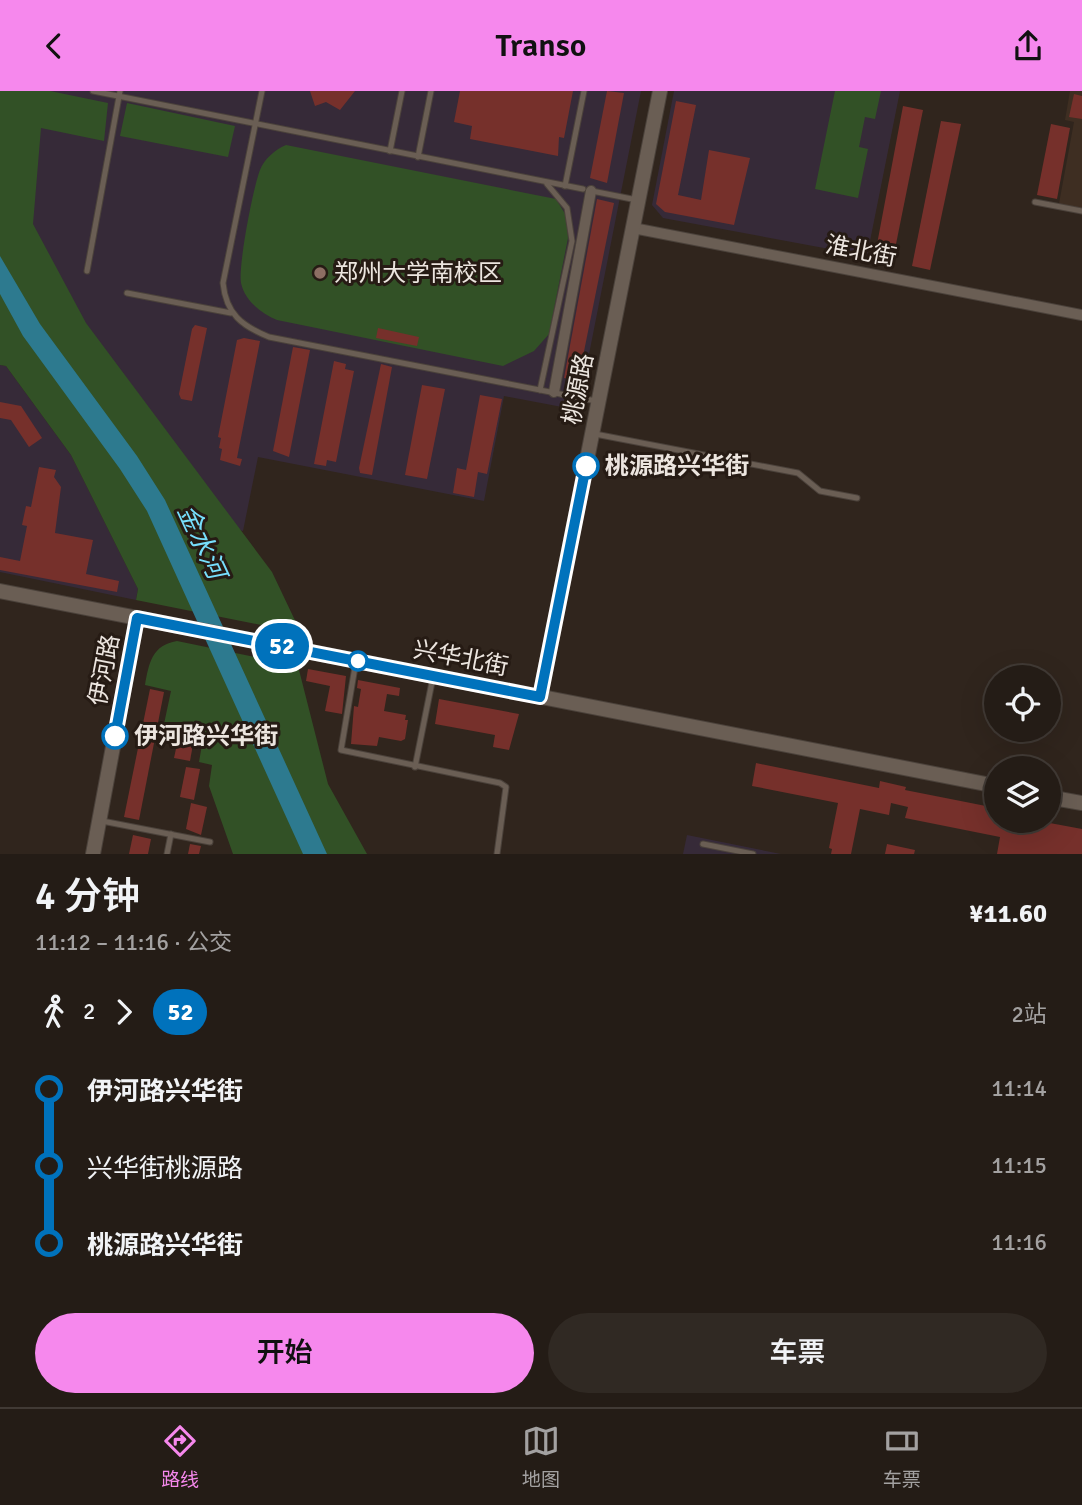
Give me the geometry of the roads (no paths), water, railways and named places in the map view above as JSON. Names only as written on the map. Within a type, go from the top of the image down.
[{"type":"street","name":"桃源路","points":[[540,697],[660,91]]},
{"type":"street","points":[[554,392],[588,190]]},
{"type":"street","name":"淮北街","points":[[633,228],[1082,315]]},
{"type":"street","name":"兴华北街","points":[[0,591],[984,784]]},
{"type":"street","name":"伊河路","points":[[93,854],[137,618]]},
{"type":"street","points":[[1061,799],[1082,803]]},
{"type":"lane","points":[[93,91],[119,94],[255,124],[638,200]]},
{"type":"lane","points":[[230,313],[223,283],[262,91]]},
{"type":"lane","points":[[390,151],[401,91]]},
{"type":"lane","points":[[418,157],[431,91]]},
{"type":"lane","points":[[565,186],[584,91]]},
{"type":"lane","points":[[87,271],[119,94]]},
{"type":"lane","points":[[540,390],[572,241],[567,208],[545,182]]},
{"type":"lane","points":[[1035,202],[1082,211]]},
{"type":"lane","points":[[127,293],[230,313],[250,329],[269,337],[598,401]]},
{"type":"lane","points":[[592,434],[798,473],[820,491],[857,498]]},
{"type":"lane","points":[[356,661],[341,750],[500,783],[506,787],[496,854]]},
{"type":"lane","points":[[415,767],[433,676]]},
{"type":"lane","points":[[99,820],[210,842]]},
{"type":"lane","points":[[167,854],[171,834]]},
{"type":"lane","points":[[703,844],[753,854]]},
{"type":"water","points":[[0,256],[40,324],[137,456],[165,500],[327,854],[303,854],[147,511],[120,469],[23,336],[0,294]]},
{"type":"place","name":"郑州大学南校区","points":[[320,273]]},
{"type":"place","name":"桃源路兴华街","points":[[586,466]]},
{"type":"place","name":"伊河路兴华街","points":[[115,736]]},
{"type":"water label","name":"金水河","points":[[201,542]]}]
